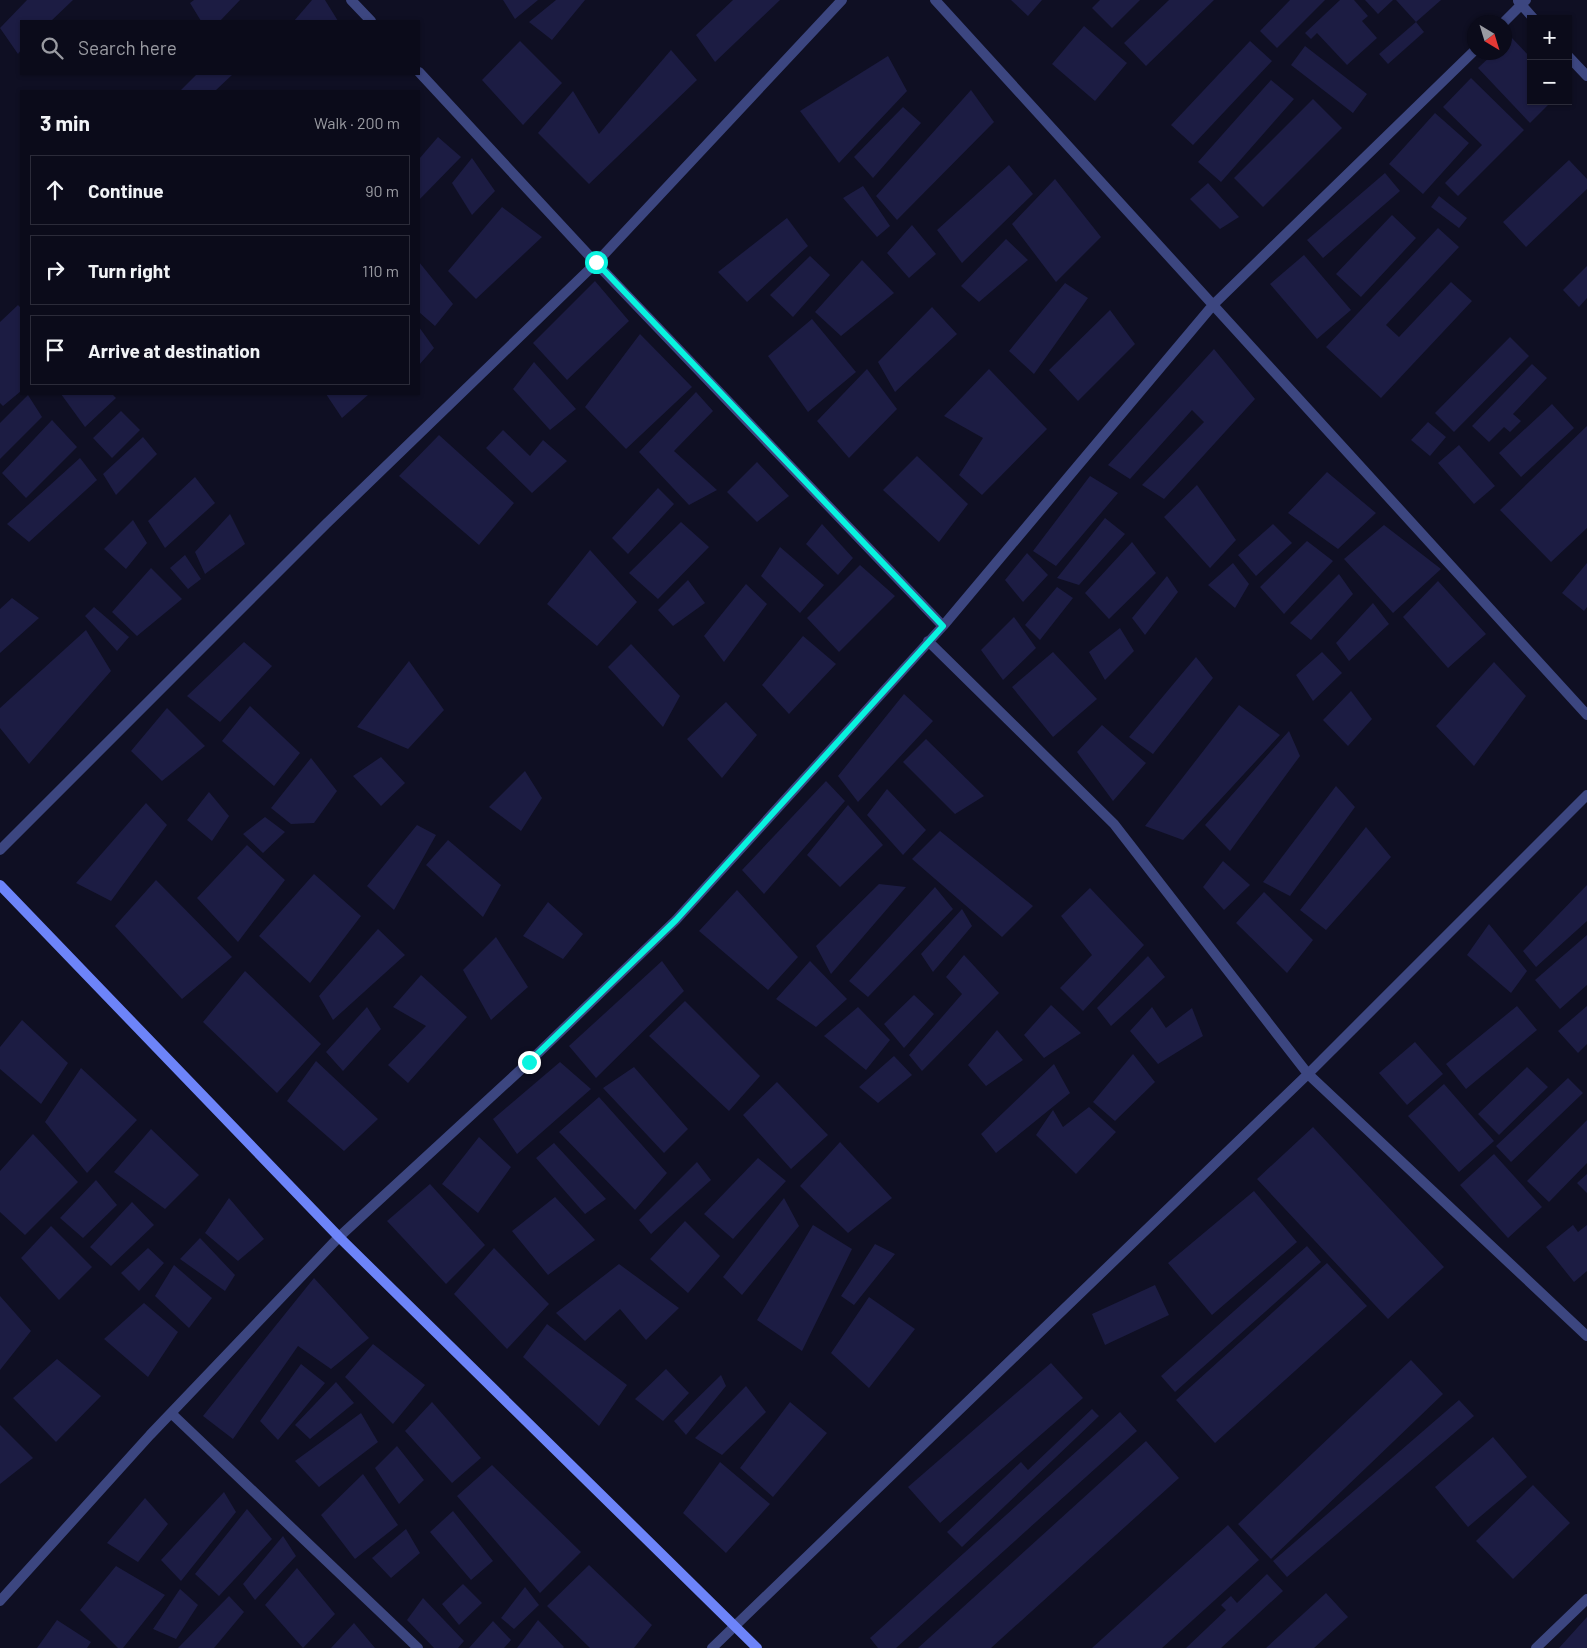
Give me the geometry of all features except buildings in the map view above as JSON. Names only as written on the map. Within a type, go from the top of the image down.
[{"type":"street","points":[[351,0],[370,20]]},
{"type":"street","points":[[0,850],[326,524],[596,262],[842,0]]},
{"type":"street","points":[[935,0],[1587,715]]},
{"type":"street","points":[[1510,15],[1522,2],[1531,15]]},
{"type":"street","points":[[0,1601],[171,1413],[339,1237],[529,1062],[676,920],[943,626],[1213,305],[1467,58]]},
{"type":"street","points":[[1572,60],[1587,76]]},
{"type":"street","points":[[420,73],[596,262],[943,626]]},
{"type":"street","points":[[928,641],[1114,824],[1308,1074],[1587,1336]]},
{"type":"street","points":[[712,1648],[1308,1074],[1587,795]]},
{"type":"street","points":[[0,885],[339,1237],[757,1648]]},
{"type":"street","points":[[171,1413],[418,1648]]},
{"type":"street","points":[[1536,1648],[1587,1599]]},
{"type":"route","points":[[529,1062],[676,920],[943,626],[596,262]]}]
